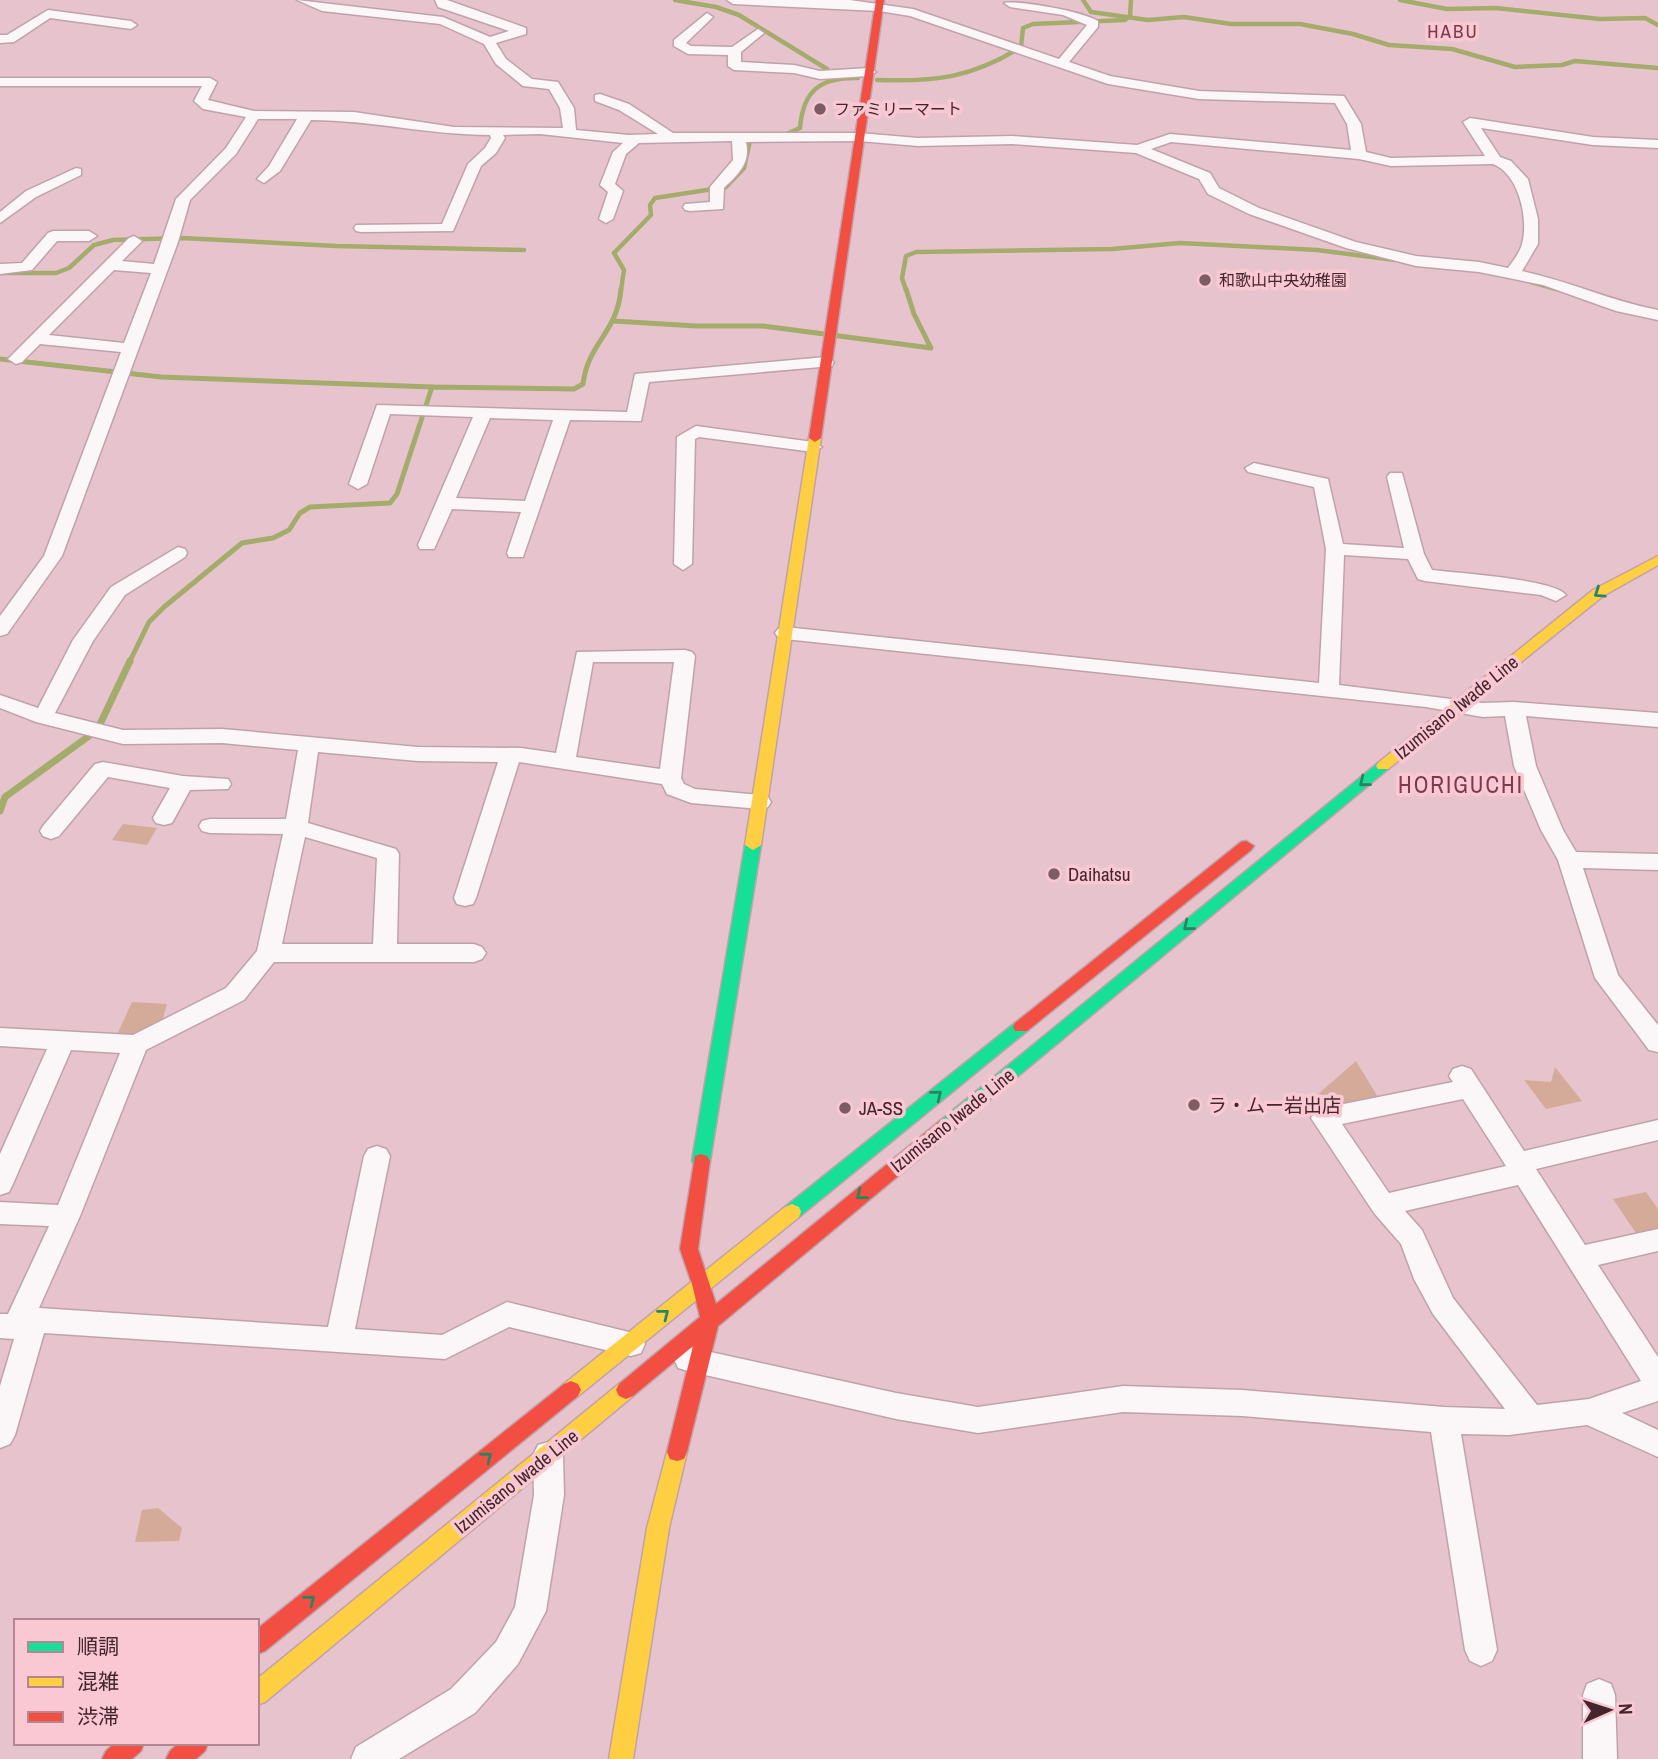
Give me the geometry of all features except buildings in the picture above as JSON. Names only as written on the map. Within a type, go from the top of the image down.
[{"type":"main road","points":[[621,1759],[684,1358],[710,1319],[690,1249],[695,1195],[760,802],[880,4]]},
{"type":"main road","name":"Izumisano Iwade Line","points":[[259,1692],[548,1455],[684,1358],[710,1319],[1459,704],[1598,593],[1658,560]]},
{"type":"main road","name":"Izumisano Iwade Line","points":[[1404,719],[1447,684]]},
{"type":"main road","name":"Izumisano Iwade Line","points":[[259,1641],[1257,837]]},
{"type":"main road","points":[[114,1759],[131,1745]]},
{"type":"main road","points":[[178,1759],[195,1745]]},
{"type":"street","points":[[303,0],[322,7],[443,21],[489,41],[501,61],[528,83],[553,85],[567,108],[570,133]]},
{"type":"street","points":[[441,0],[442,4],[522,31],[489,41]]},
{"type":"street","points":[[733,0],[880,4],[1108,80],[1199,95],[1339,99],[1354,124],[1359,155]]},
{"type":"street","points":[[1010,3],[1087,18],[1094,24],[1061,64]]},
{"type":"street","points":[[0,39],[10,39],[48,14],[131,25]]},
{"type":"street","points":[[707,17],[678,44],[688,50],[735,51],[758,33]]},
{"type":"street","points":[[735,51],[734,66],[794,69],[820,75],[869,72]]},
{"type":"street","points":[[0,82],[210,82],[201,101],[208,106],[254,115],[354,116],[454,131],[570,133],[635,139],[859,137],[918,142],[1013,140],[1138,149],[1205,176],[1213,191],[1254,211],[1296,223],[1351,245],[1416,261],[1547,281],[1622,307],[1658,315]]},
{"type":"street","points":[[600,98],[624,107],[666,133],[666,138]]},
{"type":"street","points":[[0,630],[53,556],[183,199],[231,151],[254,115]]},
{"type":"street","points":[[264,179],[275,168],[306,116]]},
{"type":"street","points":[[1495,160],[1470,122],[1593,141],[1658,144]]},
{"type":"street","points":[[361,228],[448,228],[475,164],[491,150],[498,138],[495,131]]},
{"type":"street","points":[[690,207],[718,206],[717,187],[739,166],[742,147],[747,138]]},
{"type":"street","points":[[1138,149],[1170,138],[1359,155],[1391,162],[1495,160],[1506,164],[1521,179],[1531,219],[1530,244],[1513,274]]},
{"type":"street","points":[[606,219],[616,191],[607,185],[620,152],[635,139]]},
{"type":"street","points":[[2,215],[31,194],[76,172]]},
{"type":"street","points":[[0,269],[27,267],[53,236],[89,236]]},
{"type":"street","points":[[16,359],[134,241]]},
{"type":"street","points":[[110,265],[159,269]]},
{"type":"street","points":[[36,338],[128,348]]},
{"type":"street","points":[[358,484],[383,409],[635,417],[641,377],[826,362]]},
{"type":"street","points":[[427,545],[484,412]]},
{"type":"street","points":[[516,552],[563,415]]},
{"type":"street","points":[[684,564],[686,438],[696,431],[813,447]]},
{"type":"street","points":[[1254,468],[1322,482],[1335,549],[1329,691]]},
{"type":"street","points":[[1396,477],[1415,554],[1425,575],[1545,590],[1557,596]]},
{"type":"street","points":[[445,503],[531,507]]},
{"type":"street","points":[[1335,549],[1415,554]]},
{"type":"street","points":[[43,717],[83,640],[118,591],[178,553]]},
{"type":"street","points":[[785,633],[1459,704],[1483,710],[1514,709],[1658,720]]},
{"type":"street","points":[[565,761],[584,656],[685,656],[670,778],[675,789],[691,796],[760,802]]},
{"type":"street","points":[[0,701],[43,717],[106,732],[222,736],[418,754],[511,754],[670,778]]},
{"type":"street","points":[[1514,709],[1525,766],[1552,830],[1569,860],[1607,978],[1658,1043]]},
{"type":"street","points":[[51,831],[103,769],[106,732]]},
{"type":"street","points":[[0,1037],[136,1044],[235,994],[268,953],[296,827],[309,744]]},
{"type":"street","points":[[465,898],[511,754]]},
{"type":"street","points":[[103,769],[183,783],[220,784]]},
{"type":"street","points":[[164,818],[183,783]]},
{"type":"street","points":[[210,826],[296,827],[388,854],[385,953]]},
{"type":"street","points":[[1569,860],[1658,862]]},
{"type":"street","points":[[268,953],[474,953]]},
{"type":"street","points":[[0,1184],[64,1041]]},
{"type":"street","points":[[0,1435],[17,1324],[67,1216],[136,1044]]},
{"type":"street","points":[[1531,1420],[1443,1306],[1428,1279],[1412,1238],[1383,1205],[1324,1118],[1466,1082],[1658,1382]]},
{"type":"street","points":[[1383,1205],[1658,1130]]},
{"type":"street","points":[[339,1340],[377,1156]]},
{"type":"street","points":[[0,1213],[67,1216]]},
{"type":"street","points":[[1579,1258],[1658,1240]]},
{"type":"street","points":[[17,1324],[445,1347],[507,1314],[896,1406],[978,1420],[1123,1399],[1242,1403],[1444,1420],[1531,1420],[1589,1412],[1658,1388]]},
{"type":"street","points":[[1589,1412],[1658,1444]]},
{"type":"street","points":[[1444,1420],[1481,1650]]},
{"type":"street","points":[[368,1759],[463,1702],[507,1653],[530,1611],[548,1495],[548,1455]]},
{"type":"street","points":[[1599,1695],[1600,1759]]},
{"type":"shaded area","points":[[123,824],[157,828],[147,845],[112,840]]},
{"type":"shaded area","points":[[132,1002],[167,1004],[161,1025],[141,1035],[116,1037]]},
{"type":"shaded area","points":[[1356,1061],[1379,1099],[1315,1113],[1308,1103]]},
{"type":"shaded area","points":[[1555,1067],[1582,1101],[1546,1109],[1524,1080],[1551,1082]]},
{"type":"shaded area","points":[[1646,1192],[1658,1209],[1658,1231],[1638,1236],[1613,1199]]},
{"type":"shaded area","points":[[158,1508],[182,1528],[179,1541],[135,1542],[142,1510]]},
{"type":"waterway","points":[[675,0],[716,7],[739,15],[827,69]]},
{"type":"waterway","points":[[1083,0],[1091,12],[1128,17]]},
{"type":"waterway","points":[[1128,17],[1131,0]]},
{"type":"waterway","points":[[1400,0],[1447,9],[1496,8],[1600,19],[1645,18],[1658,25]]},
{"type":"waterway","points":[[877,80],[935,79],[986,66],[1021,47],[1023,28],[1033,24],[1125,20],[1128,17]]},
{"type":"waterway","points":[[1128,17],[1148,20],[1184,17],[1231,24],[1300,24],[1353,34],[1389,45],[1452,49],[1515,67],[1562,65],[1575,61],[1658,68]]},
{"type":"waterway","points":[[784,135],[800,128],[805,104],[816,88],[834,80],[858,78]]},
{"type":"waterway","points":[[621,290],[624,270],[614,253],[651,215],[650,205],[655,198],[726,187],[744,168],[751,136],[755,136]]},
{"type":"waterway","points":[[0,273],[56,273],[69,268],[94,245],[113,240],[182,238],[336,246],[524,250]]},
{"type":"waterway","points":[[906,290],[902,278],[906,256],[916,252],[1112,249],[1180,243],[1317,250],[1395,260]]},
{"type":"waterway","points":[[1531,282],[1556,289]]},
{"type":"waterway","points":[[432,387],[574,389],[583,384],[590,358],[614,317],[621,289]]},
{"type":"waterway","points":[[614,321],[696,326],[763,326],[931,348],[914,314],[906,289]]},
{"type":"waterway","points":[[0,359],[161,377],[432,387]]},
{"type":"waterway","points":[[129,663],[149,622],[242,543],[273,538],[289,530],[300,513],[310,507],[390,503],[397,494],[432,387]]},
{"type":"waterway","points":[[0,811],[5,797],[89,736],[101,722],[130,661]]},
{"type":"traffic: fast","points":[[946,1126],[1383,766]]},
{"type":"traffic: fast","points":[[701,1161],[753,845]]},
{"type":"traffic: fast","points":[[792,1212],[1021,1027]]},
{"type":"traffic: slow","points":[[753,845],[815,438]]},
{"type":"traffic: slow","points":[[1383,766],[1598,593],[1658,560]]},
{"type":"traffic: slow","points":[[571,1390],[792,1212]]},
{"type":"traffic: slow","points":[[259,1692],[626,1390]]},
{"type":"traffic: slow","points":[[621,1759],[658,1528],[677,1452]]},
{"type":"traffic: jam","points":[[815,438],[880,0]]},
{"type":"traffic: jam","points":[[1021,1027],[1246,846]]},
{"type":"traffic: jam","points":[[626,1390],[946,1126]]},
{"type":"traffic: jam","points":[[677,1452],[710,1319],[702,1284],[689,1249],[701,1161]]},
{"type":"traffic: jam","points":[[259,1641],[571,1390]]},
{"type":"traffic: jam","points":[[114,1759],[131,1745]]},
{"type":"traffic: jam","points":[[178,1759],[195,1745]]},
{"type":"place","name":"ファミリーマート","points":[[820,109]]},
{"type":"place","name":"和歌山中央幼稚園","points":[[1205,280]]},
{"type":"place","name":"Daihatsu","points":[[1054,874]]},
{"type":"place","name":"ラ・ムー岩出店","points":[[1194,1105]]},
{"type":"place","name":"JA-SS","points":[[845,1108]]},
{"type":"district","name":"HABU","points":[[1453,31]]},
{"type":"district","name":"HORIGUCHI","points":[[1461,785]]}]
